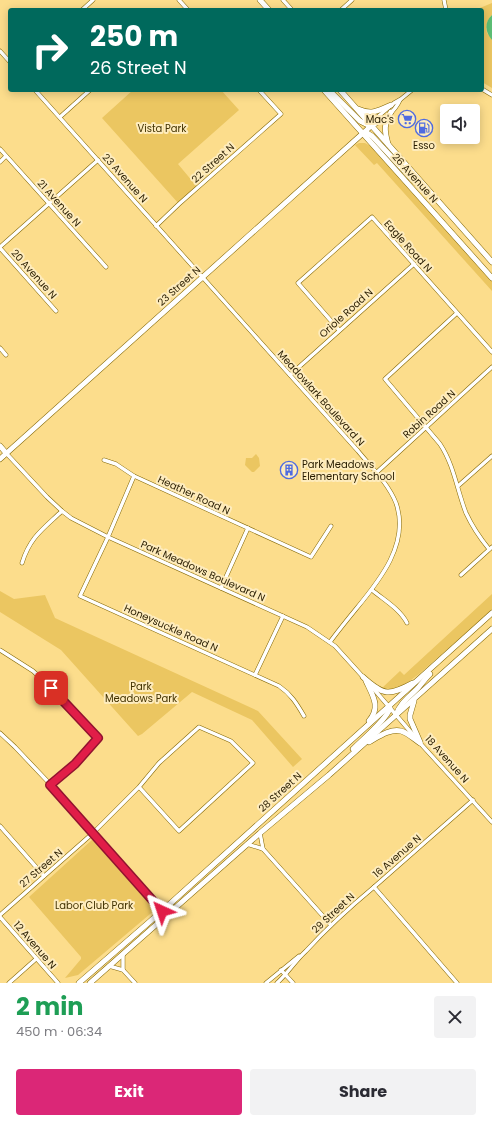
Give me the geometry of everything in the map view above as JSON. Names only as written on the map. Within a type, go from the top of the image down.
[{"type":"main road","points":[[259,0],[267,8]]},
{"type":"main road","name":"26 Avenue N","points":[[326,92],[492,278]]},
{"type":"main road","points":[[331,92],[360,121],[371,126]]},
{"type":"main road","name":"26 Avenue N","points":[[342,92],[492,262]]},
{"type":"main road","points":[[355,108],[365,112],[370,112],[391,105]]},
{"type":"main road","points":[[388,145],[384,128],[391,112]]},
{"type":"main road","name":"23 Street N","points":[[0,459],[371,126]]},
{"type":"main road","points":[[363,133],[367,133],[372,136],[421,188],[434,196]]},
{"type":"main road","points":[[0,446],[6,453]]},
{"type":"main road","name":"28 Street N","points":[[80,982],[162,911],[492,614]]},
{"type":"main road","name":"28 Street N","points":[[90,983],[246,844],[329,775],[492,629]]},
{"type":"main road","points":[[396,715],[398,708],[403,702],[418,688],[449,652]]},
{"type":"main road","points":[[363,677],[381,691],[391,693],[420,680]]},
{"type":"main road","points":[[361,732],[374,715],[376,708],[375,700],[363,677]]},
{"type":"main road","points":[[414,698],[410,719],[420,743]]},
{"type":"main road","points":[[329,775],[340,762],[366,738],[387,714],[390,707]]},
{"type":"main road","points":[[361,746],[394,730],[400,730],[420,743]]},
{"type":"street","points":[[84,8],[93,0]]},
{"type":"street","points":[[179,0],[184,6]]},
{"type":"street","points":[[283,0],[290,8]]},
{"type":"street","points":[[342,8],[352,0]]},
{"type":"street","points":[[0,51],[8,60]]},
{"type":"street","name":"23 Avenue N","points":[[37,92],[202,277]]},
{"type":"street","points":[[60,118],[88,92]]},
{"type":"street","name":"22 Street N","points":[[156,226],[281,114],[261,92]]},
{"type":"street","name":"23 Street N","points":[[371,126],[374,120],[391,105],[410,92]]},
{"type":"street","name":"23 Street N","points":[[371,126],[377,124],[397,107],[401,99]]},
{"type":"street","name":"21 Avenue N","points":[[0,149],[106,267]]},
{"type":"street","points":[[0,162],[6,156]]},
{"type":"street","points":[[0,247],[98,160]]},
{"type":"street","name":"Eagle Road N","points":[[339,330],[298,283],[372,217],[492,352]]},
{"type":"street","name":"20 Avenue N","points":[[0,247],[56,311]]},
{"type":"street","name":"Oriole Road N","points":[[290,375],[414,264]]},
{"type":"street","name":"Meadowlark Boulevard N","points":[[202,277],[376,473],[393,498],[398,512],[400,522],[394,552],[372,590],[330,642]]},
{"type":"street","points":[[457,313],[385,379],[445,450],[453,468],[463,504],[470,522],[479,536],[491,548],[461,575]]},
{"type":"street","points":[[0,348],[6,355]]},
{"type":"street","name":"Robin Road N","points":[[376,473],[492,367]]},
{"type":"street","name":"Park Meadows Boulevard N","points":[[6,453],[40,490],[71,518],[108,537],[307,627],[330,642],[340,651],[390,707]]},
{"type":"street","points":[[458,486],[492,456]]},
{"type":"street","name":"Heather Road N","points":[[104,460],[116,464],[134,476],[311,557],[331,526]]},
{"type":"street","points":[[108,537],[134,476]]},
{"type":"street","points":[[22,563],[26,550],[32,540],[62,511]]},
{"type":"street","points":[[220,588],[248,528]]},
{"type":"street","name":"Honeysuckle Road N","points":[[108,537],[80,596],[285,690],[295,700],[304,716]]},
{"type":"street","points":[[372,590],[399,611],[407,623]]},
{"type":"street","points":[[255,675],[283,616]]},
{"type":"street","points":[[0,650],[33,671],[60,696],[98,738],[75,764],[50,785]]},
{"type":"street","name":"18 Avenue N","points":[[390,707],[420,743],[492,822]]},
{"type":"street","name":"27 Street N","points":[[0,916],[93,833],[140,787],[159,763],[199,727],[230,742],[253,763],[179,831],[140,787]]},
{"type":"street","points":[[0,734],[15,747],[162,911],[168,915]]},
{"type":"street","name":"16 Avenue N","points":[[457,983],[374,887],[473,800]]},
{"type":"street","points":[[0,826],[44,876]]},
{"type":"street","points":[[260,833],[263,849],[331,925]]},
{"type":"street","points":[[246,844],[263,849]]},
{"type":"street","name":"29 Street N","points":[[304,952],[331,925],[374,887]]},
{"type":"street","name":"12 Avenue N","points":[[0,916],[58,983]]},
{"type":"street","points":[[266,983],[304,952]]},
{"type":"street","points":[[277,983],[286,975],[304,952]]},
{"type":"street","points":[[123,954],[123,970]]},
{"type":"street","points":[[9,983],[36,959]]},
{"type":"street","points":[[108,966],[123,970],[135,983]]},
{"type":"street","points":[[281,970],[293,983]]},
{"type":"green space","points":[[492,3],[492,15],[487,22],[486,28],[487,33],[492,40],[492,88],[484,83],[484,8],[480,8]]},
{"type":"green space","name":"Vista Park","points":[[131,92],[223,92],[239,110],[178,164],[198,188],[179,204],[102,118]]},
{"type":"green space","points":[[365,143],[372,147],[492,279],[492,291],[377,163],[374,165],[355,145]]},
{"type":"green space","points":[[256,454],[259,458],[260,466],[252,472],[245,465],[246,458],[252,458]]},
{"type":"green space","name":"Park Meadows Park","points":[[0,591],[14,599],[45,595],[55,618],[258,711],[302,759],[293,767],[252,720],[192,692],[138,736],[61,650],[0,612]]},
{"type":"green space","points":[[492,594],[492,610],[419,674],[398,688],[382,688],[400,671],[404,675]]},
{"type":"green space","name":"Labor Club Park","points":[[93,839],[156,909],[78,975],[65,978],[81,959],[81,957],[29,897]]},
{"type":"shaded area","points":[[492,15],[492,40],[486,27],[489,18]]},
{"type":"place","name":"Mac's","points":[[407,119]]},
{"type":"place","name":"Esso","points":[[424,128]]},
{"type":"place","name":"Park Meadows Elementary School","points":[[289,470]]},
{"type":"route","points":[[51,688],[98,738],[75,764],[50,785],[162,911]]}]
